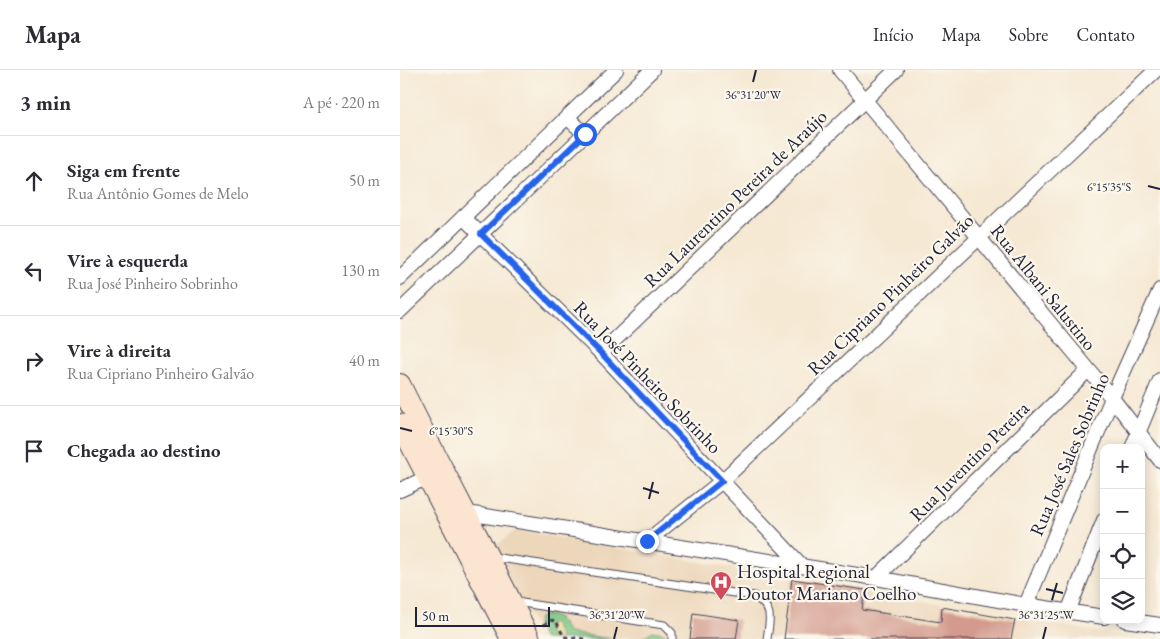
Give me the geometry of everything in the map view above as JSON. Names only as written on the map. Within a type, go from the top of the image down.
[{"type":"main road","points":[[400,384],[511,601],[536,634]]},
{"type":"main road","points":[[400,424],[512,639]]},
{"type":"street","points":[[400,278],[616,70]]},
{"type":"street","points":[[400,311],[652,70]]},
{"type":"street","name":"Rua Albani Salustino","points":[[840,70],[1112,398],[1160,460]]},
{"type":"street","name":"Rua Laurentino Pereira de Araújo","points":[[601,353],[896,70]]},
{"type":"street","name":"Rua Cipriano Pinheiro Galvão","points":[[647,541],[722,481],[978,236],[1156,70]]},
{"type":"street","points":[[567,117],[585,134]]},
{"type":"street","name":"Rua José Pinheiro Sobrinho","points":[[463,217],[601,353],[802,566]]},
{"type":"street","name":"Rua José Sales Sobrinho","points":[[1026,605],[1112,398],[1160,290]]},
{"type":"street","name":"Rua Juventino Pereira","points":[[876,578],[1088,370]]},
{"type":"street","points":[[1133,444],[1160,380]]},
{"type":"street","points":[[400,490],[428,477]]},
{"type":"street","points":[[467,513],[876,578],[1100,616]]},
{"type":"street","points":[[1068,612],[1100,530]]},
{"type":"street","points":[[1145,623],[1160,625]]},
{"type":"lane","points":[[488,556],[754,596],[766,604],[770,618],[767,639]]},
{"type":"lane","points":[[511,601],[664,625],[672,634],[672,639]]},
{"type":"path","points":[[536,634],[550,620],[556,621],[566,638],[584,639]]},
{"type":"shaded area","name":"Hospital Regional Doutor Mariano Coelho","points":[[516,530],[1137,639],[541,639],[497,554],[498,544]]},
{"type":"green space","points":[[548,615],[558,619],[568,633],[613,639],[544,639],[537,626],[538,619]]},
{"type":"green space","points":[[652,631],[664,633],[667,639],[642,639]]},
{"type":"sand","points":[[551,623],[561,639],[552,639],[547,629]]},
{"type":"building","points":[[792,579],[865,590],[862,610],[941,622],[942,607],[1015,620],[1011,639],[784,639]]},
{"type":"building","points":[[693,613],[739,620],[736,639],[690,639]]},
{"type":"place","name":"Hospital Regional Doutor Mariano Coelho","points":[[721,601]]},
{"type":"route","points":[[585,134],[481,234],[601,353],[722,481],[647,541]]}]
